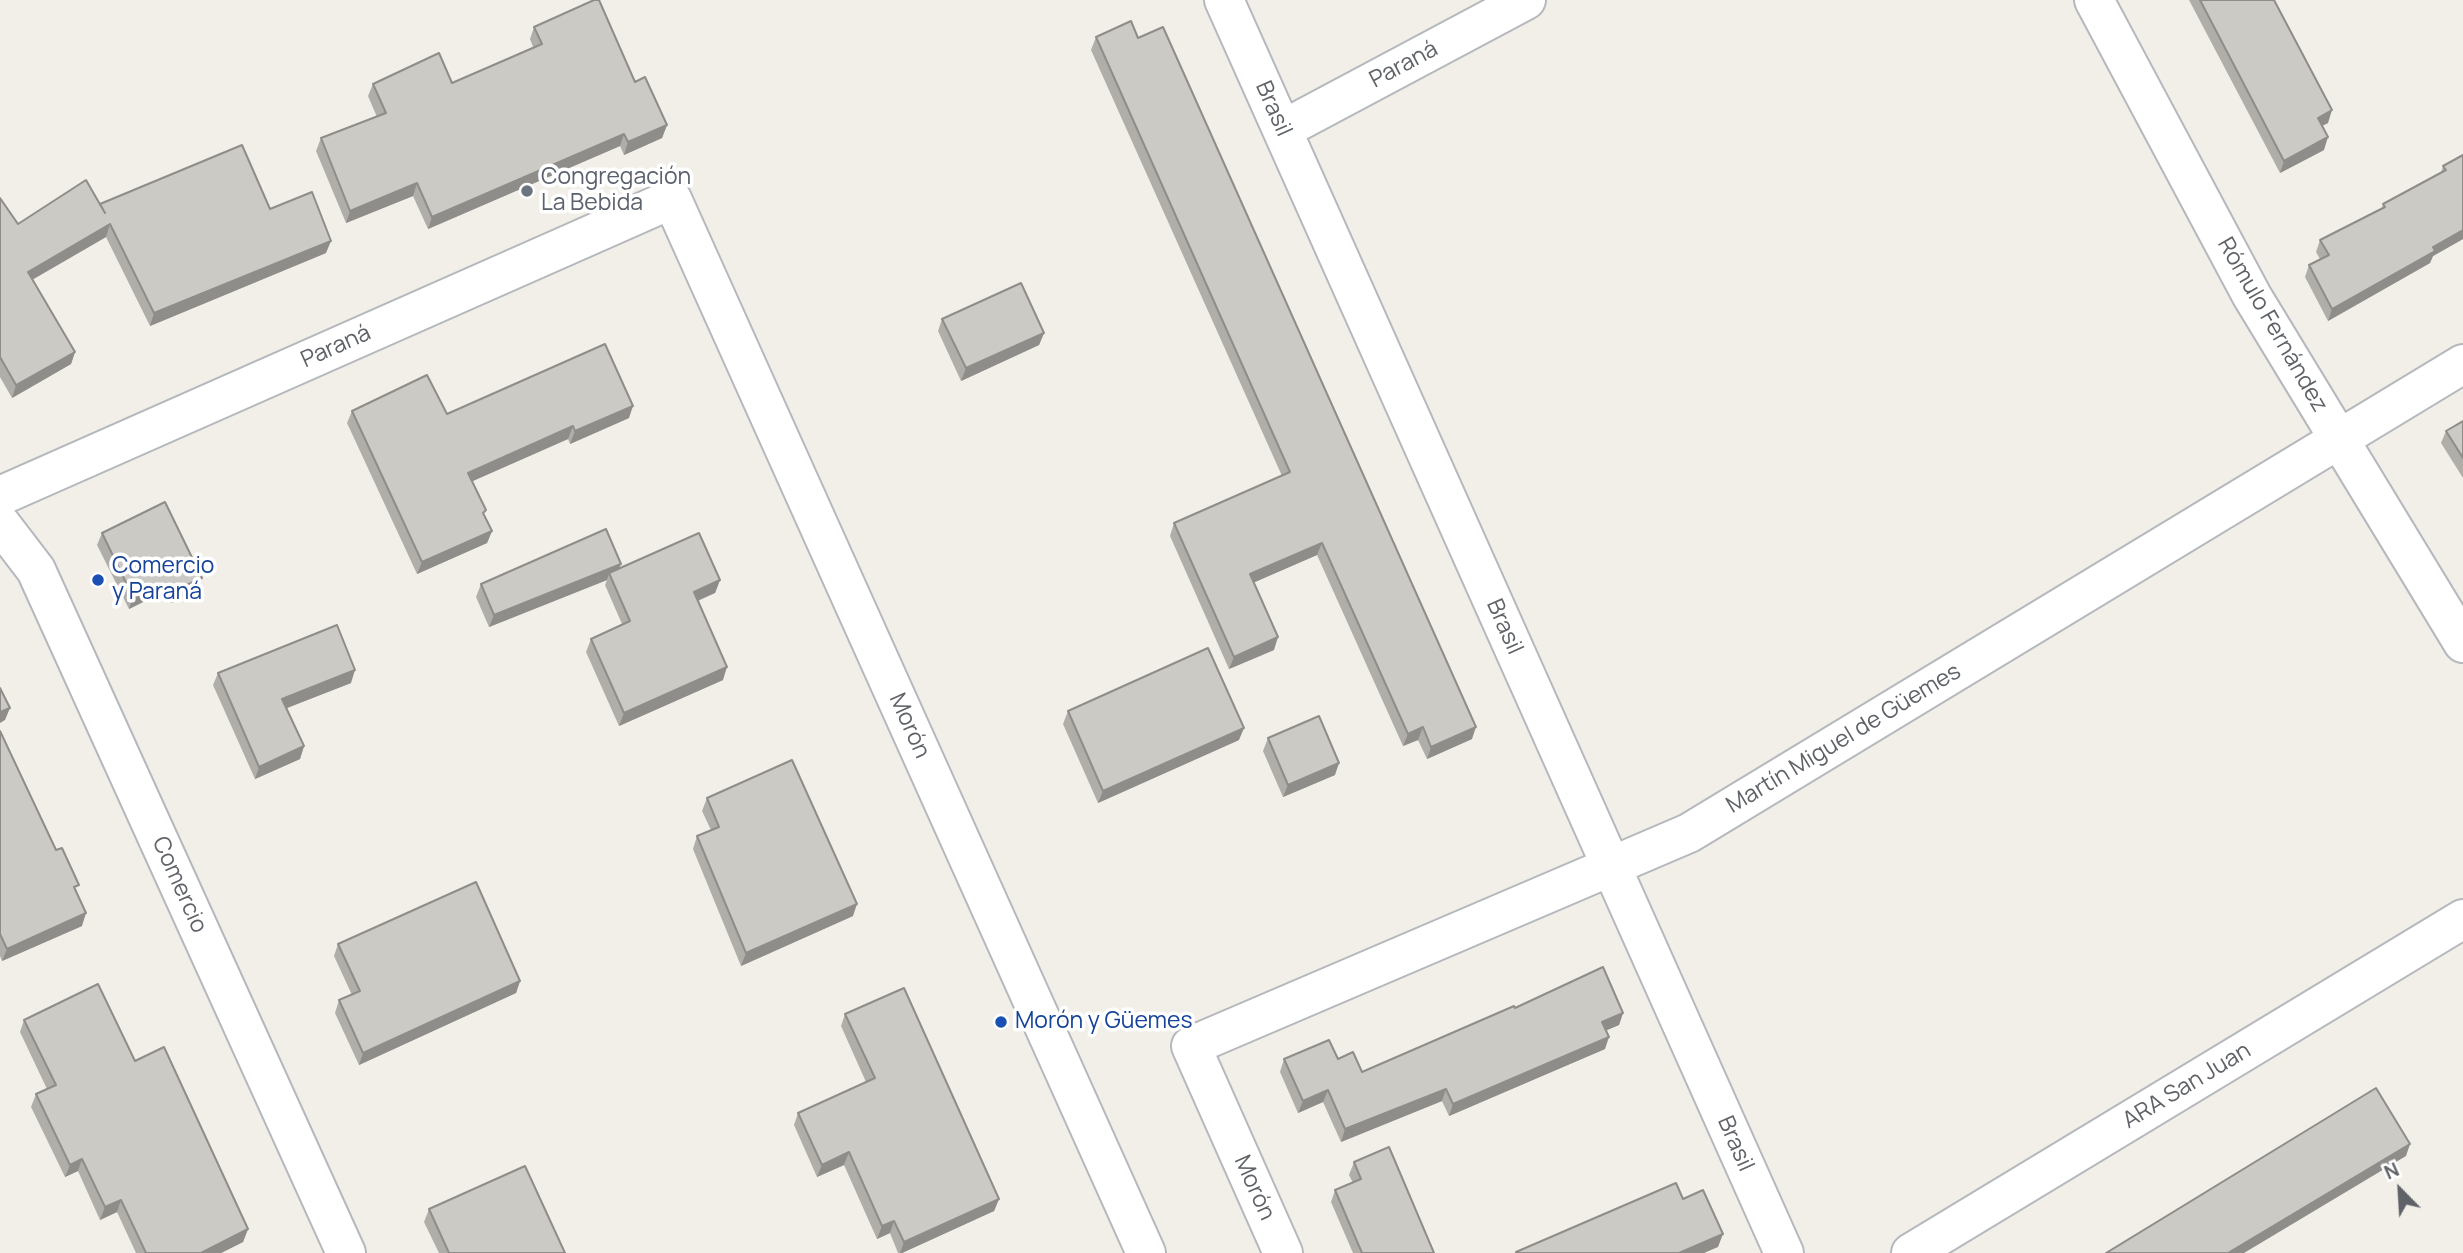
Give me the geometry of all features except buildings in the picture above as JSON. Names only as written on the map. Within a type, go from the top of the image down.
[{"type":"street","name":"Brasil","points":[[1224,0],[1784,1253]]},
{"type":"street","name":"Paraná","points":[[1282,130],[1526,0]]},
{"type":"street","name":"Rómulo Fernández","points":[[2094,0],[2252,296],[2463,643]]},
{"type":"street","name":"Paraná","points":[[0,495],[672,199]]},
{"type":"street","name":"Morón","points":[[672,199],[1146,1253]]},
{"type":"street","name":"Martín Miguel de Güemes","points":[[1191,1046],[1689,833],[2463,364]]},
{"type":"street","name":"Comercio","points":[[0,523],[36,570],[346,1253]]},
{"type":"street","name":"ARA San Juan","points":[[1911,1253],[2463,919]]},
{"type":"street","name":"Morón","points":[[1191,1046],[1283,1253]]},
{"type":"place","name":"Congregación La Bebida","points":[[527,191]]},
{"type":"place","name":"Comercio y Paraná","points":[[98,580]]},
{"type":"place","name":"Morón y Güemes","points":[[1001,1022]]}]
